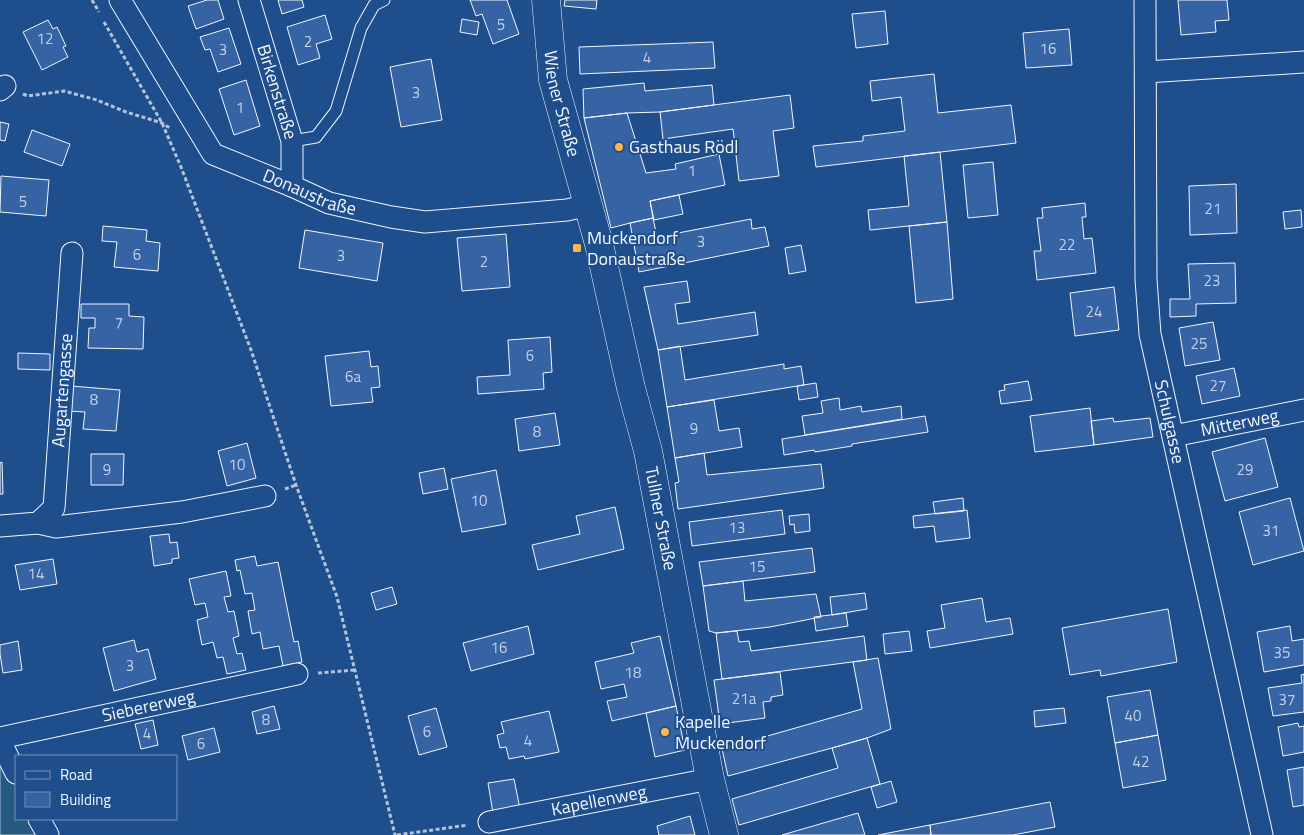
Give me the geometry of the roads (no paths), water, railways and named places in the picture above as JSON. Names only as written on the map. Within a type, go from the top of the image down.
[{"type":"main road","name":"Wiener Straße","points":[[546,0],[553,80],[589,205]]},
{"type":"main road","name":"Tullner Straße","points":[[589,205],[631,388],[648,451],[710,779],[724,835]]},
{"type":"street","name":"Donaustraße","points":[[120,0],[213,154],[329,203],[391,217],[425,222],[567,210],[589,205]]},
{"type":"street","name":"Birkenstraße","points":[[249,0],[292,141],[292,186]]},
{"type":"street","name":"Schulgasse","points":[[1146,0],[1146,279],[1150,334],[1262,835]]},
{"type":"street","points":[[1146,72],[1304,62]]},
{"type":"street","name":"Augartengasse","points":[[38,522],[54,508],[72,253]]},
{"type":"street","name":"Mitterweg","points":[[1173,436],[1304,410]]},
{"type":"street","points":[[0,526],[38,522],[56,527],[182,512],[265,496]]},
{"type":"street","name":"Siebererweg","points":[[0,739],[297,674]]},
{"type":"street","points":[[0,739],[15,771]]},
{"type":"street","name":"Kapellenweg","points":[[489,822],[710,779]]},
{"type":"street","points":[[40,820],[48,835]]},
{"type":"lane","points":[[292,141],[316,137],[336,111],[361,28],[374,5],[384,0]]},
{"type":"place","name":"Gasthaus Rödl","points":[[619,147]]},
{"type":"place","name":"Muckendorf Donaustraße","points":[[577,248]]},
{"type":"place","name":"Kapelle Muckendorf","points":[[665,732]]}]
